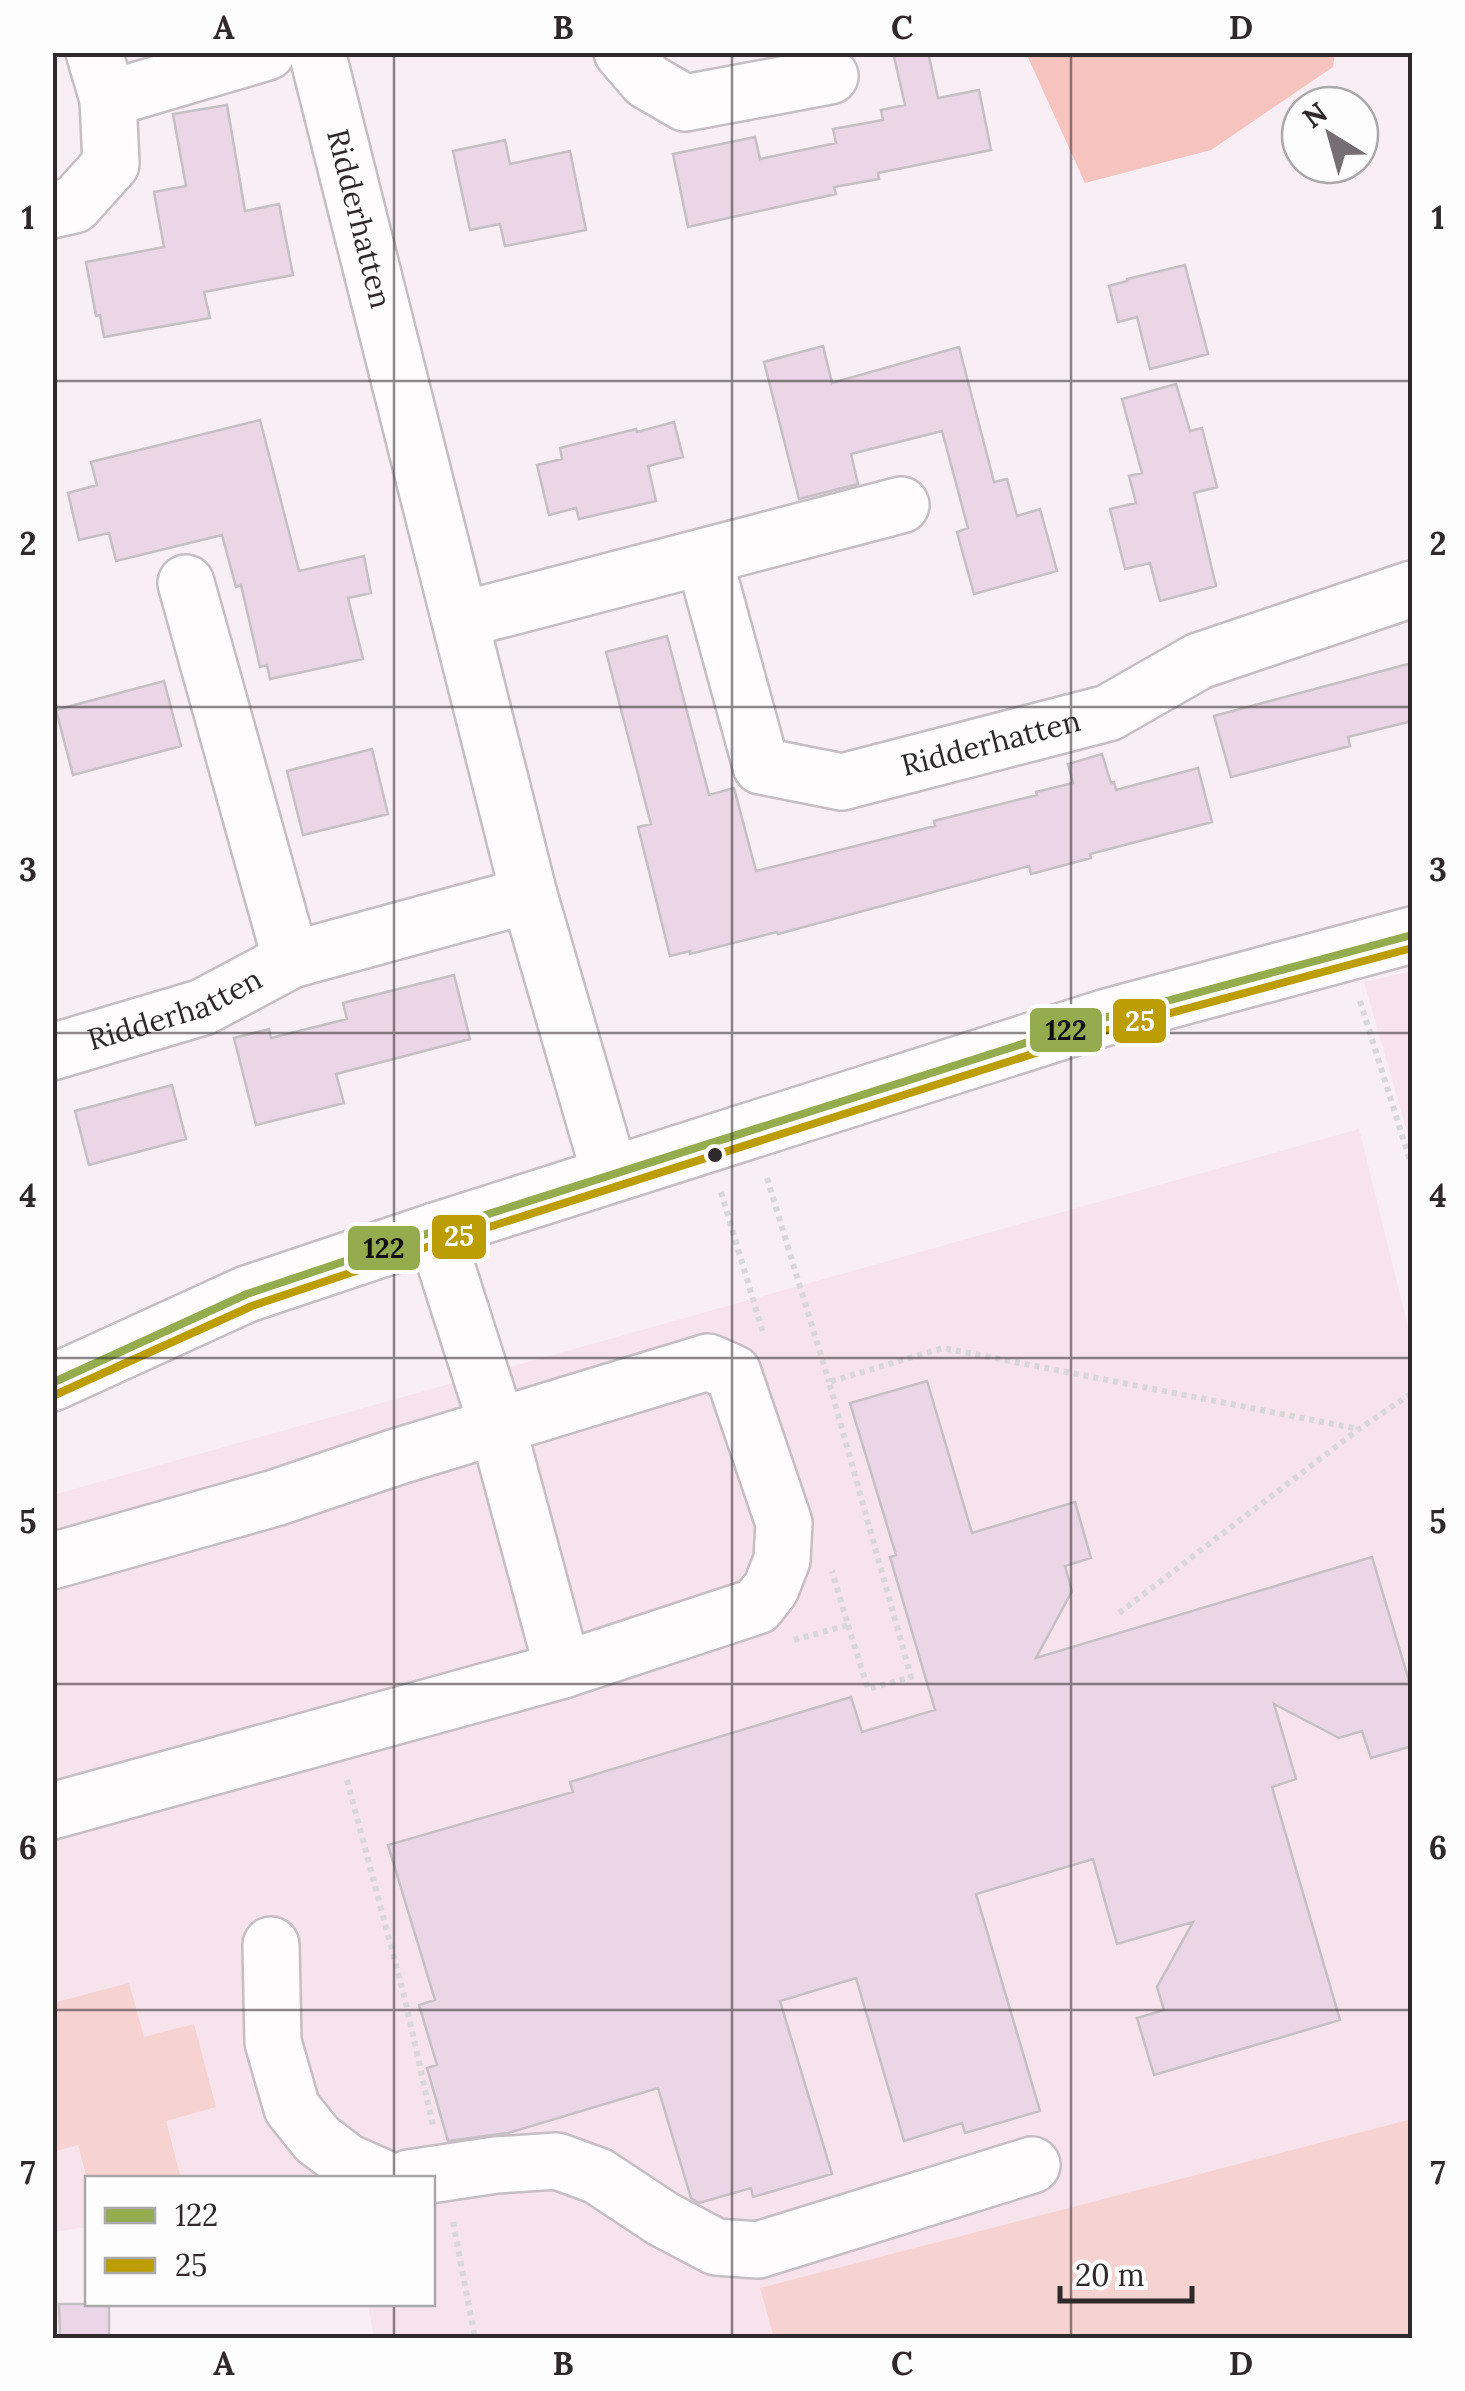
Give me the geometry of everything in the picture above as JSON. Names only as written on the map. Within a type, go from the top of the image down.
[{"type":"street","points":[[52,210],[74,205],[111,164],[101,76],[267,52]]},
{"type":"street","name":"Ridderhatten","points":[[317,52],[528,894],[610,1174]]},
{"type":"street","points":[[622,52],[647,81],[686,103],[830,76]]},
{"type":"street","points":[[461,620],[901,505]]},
{"type":"street","name":"Ridderhatten","points":[[704,558],[761,766],[842,782],[1108,713],[1199,662],[1412,589]]},
{"type":"street","name":"Ridderhatten","points":[[186,583],[291,960]]},
{"type":"street","name":"Ridderhatten","points":[[52,1052],[203,1006],[291,960],[528,894]]},
{"type":"street","points":[[52,1383],[247,1294],[435,1231],[1107,1016],[1412,935]]},
{"type":"street","points":[[435,1231],[497,1426],[563,1670]]},
{"type":"street","points":[[52,1560],[275,1498],[708,1362],[733,1373],[784,1523],[782,1560],[771,1588],[757,1606],[563,1670],[52,1811]]},
{"type":"street","points":[[271,1945],[273,2042],[292,2108],[317,2139],[347,2162],[378,2176]]},
{"type":"street","points":[[426,2176],[496,2164],[557,2161],[598,2176],[662,2219],[716,2247],[758,2250],[1032,2164]]},
{"type":"path","points":[[1344,952],[1412,1167]]},
{"type":"path","points":[[753,1129],[911,1677],[868,1689],[848,1625]]},
{"type":"path","points":[[829,1382],[943,1348],[1359,1429]]},
{"type":"path","points":[[1119,1613],[1359,1429],[1412,1393]]},
{"type":"path","points":[[344,1768],[405,1998],[426,2176]]},
{"type":"path","points":[[435,2206],[475,2338]]},
{"type":"shaded area","points":[[1026,53],[1335,53],[1333,67],[1307,85],[1280,85],[1280,103],[1211,150],[1085,183]]},
{"type":"shaded area","points":[[1412,971],[1412,1149],[1364,982]]},
{"type":"shaded area","points":[[1359,1129],[1412,1343],[1412,2338],[374,2338],[368,2306],[435,2306],[435,2176],[85,2176],[85,2227],[53,2232],[53,1495]]},
{"type":"shaded area","points":[[129,1983],[144,2037],[194,2024],[216,2107],[166,2121],[180,2175],[86,2176],[78,2145],[53,2152],[53,2003]]},
{"type":"shaded area","points":[[1412,2119],[1412,2338],[774,2338],[760,2288]]},
{"type":"building","points":[[893,52],[928,52],[938,98],[979,90],[991,150],[878,173],[879,179],[834,187],[836,194],[688,227],[673,154],[755,137],[760,159],[836,143],[833,129],[883,120],[881,110],[905,105]]},
{"type":"building","points":[[227,105],[245,211],[279,204],[293,275],[204,292],[210,318],[104,337],[86,262],[164,247],[154,192],[186,186],[173,114]]},
{"type":"building","points":[[505,140],[510,164],[570,151],[586,230],[505,246],[500,224],[470,230],[453,151]]},
{"type":"building","points":[[1185,265],[1208,354],[1150,369],[1137,317],[1118,322],[1109,286]]},
{"type":"building","points":[[823,346],[832,383],[959,347],[994,482],[1007,479],[1017,516],[1040,509],[1057,571],[974,594],[957,532],[968,528],[942,431],[851,454],[858,484],[799,499],[764,362]]},
{"type":"building","points":[[1176,384],[1190,431],[1202,428],[1217,487],[1194,493],[1216,586],[1160,601],[1150,563],[1125,569],[1110,509],[1136,503],[1129,476],[1142,473],[1122,399]]},
{"type":"building","points":[[260,420],[299,571],[364,556],[371,593],[348,598],[363,659],[270,679],[267,665],[260,667],[241,585],[236,587],[222,535],[116,561],[109,533],[79,540],[68,493],[97,485],[91,462]]},
{"type":"building","points":[[674,422],[683,457],[648,466],[656,501],[579,519],[576,508],[549,515],[537,465],[562,459],[560,448]]},
{"type":"building","points":[[667,636],[709,795],[734,788],[756,871],[935,826],[934,821],[1073,783],[1068,764],[1102,754],[1116,790],[1198,768],[1212,822],[1031,874],[1029,866],[778,934],[670,956],[638,827],[651,824],[606,652]]},
{"type":"building","points":[[1412,663],[1412,721],[1348,737],[1350,746],[1231,777],[1214,716]]},
{"type":"building","points":[[164,681],[181,746],[73,775],[56,710]]},
{"type":"building","points":[[372,749],[388,814],[303,835],[287,771]]},
{"type":"building","points":[[454,975],[470,1039],[336,1074],[344,1103],[256,1125],[234,1038],[269,1029],[271,1038],[347,1019],[343,1003]]},
{"type":"building","points":[[172,1085],[186,1139],[89,1165],[75,1111]]},
{"type":"building","points":[[927,1381],[972,1533],[1075,1502],[1091,1558],[1065,1566],[1072,1591],[1036,1658],[1372,1557],[1412,1691],[1412,1746],[1371,1758],[1362,1731],[1339,1738],[1274,1704],[1296,1779],[1272,1787],[1340,2020],[1154,2075],[1137,2018],[1164,2010],[1157,1987],[1193,1922],[1117,1944],[1093,1859],[976,1894],[1040,2111],[965,2133],[962,2123],[904,2141],[856,1978],[780,2001],[832,2174],[753,2197],[751,2188],[699,2203],[691,2198],[658,2088],[508,2133],[448,2141],[427,2068],[437,2065],[419,2005],[435,2000],[388,1845],[573,1792],[570,1782],[851,1697],[862,1732],[935,1710],[890,1557],[896,1555],[850,1403]]},
{"type":"building","points":[[59,2304],[109,2306],[109,2338],[60,2338]]},
{"type":"transit line","name":"122","points":[[52,1383],[247,1294],[435,1231],[1107,1017],[1412,935]]},
{"type":"transit line","name":"25","points":[[57,1394],[252,1306],[439,1243],[1111,1029],[1412,948]]}]
